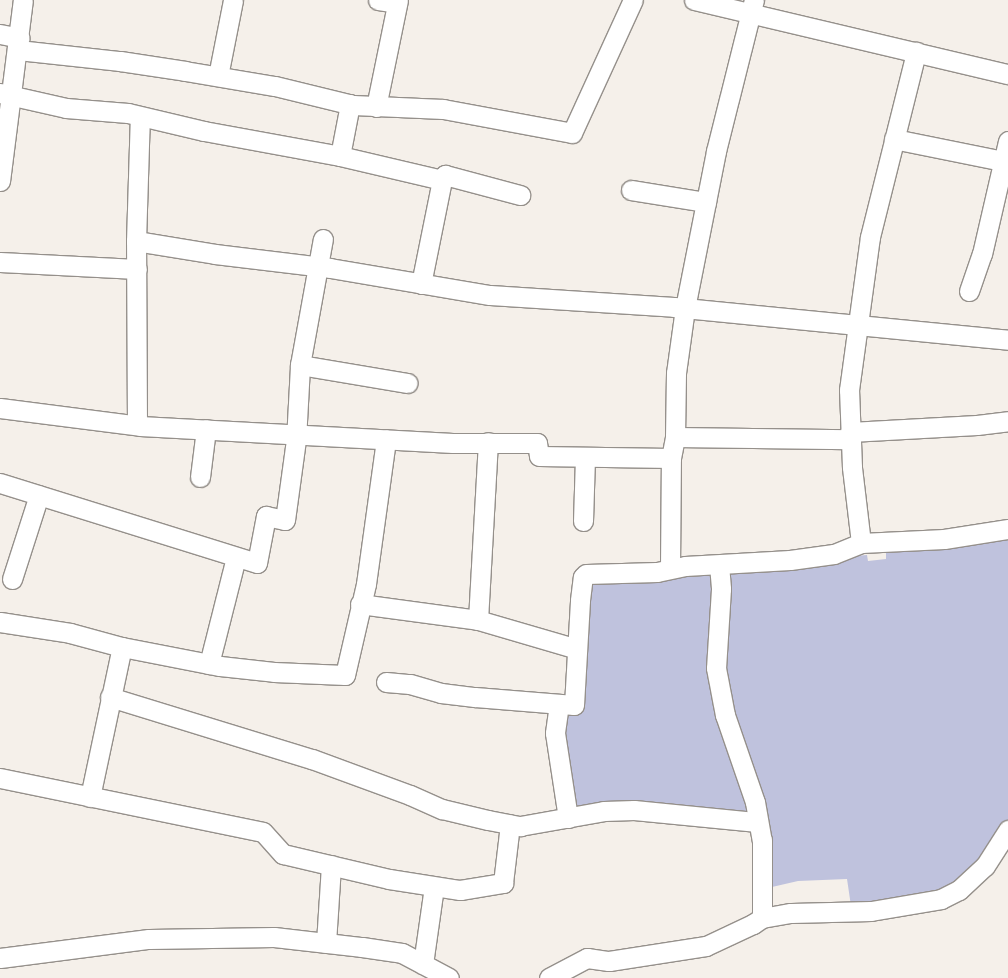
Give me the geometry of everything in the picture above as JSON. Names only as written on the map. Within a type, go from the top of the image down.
[{"type":"street","points":[[0,181],[6,94],[19,44],[22,0]]},
{"type":"street","points":[[218,76],[233,0]]},
{"type":"street","points":[[376,107],[397,2],[378,0]]},
{"type":"street","points":[[0,34],[19,44],[275,86],[350,104],[376,107],[443,109],[572,133],[633,0]]},
{"type":"street","points":[[694,0],[753,7],[916,52],[1008,74]]},
{"type":"street","points":[[670,568],[671,458],[675,437],[676,373],[685,308],[706,202],[753,7]]},
{"type":"street","points":[[861,543],[850,436],[849,390],[870,237],[916,52]]},
{"type":"street","points":[[6,94],[66,108],[128,113],[140,117],[340,156],[442,180]]},
{"type":"street","points":[[340,156],[350,104]]},
{"type":"street","points":[[137,425],[136,241],[140,117]]},
{"type":"street","points":[[894,139],[1003,160]]},
{"type":"street","points":[[969,291],[982,254],[1008,141]]},
{"type":"street","points":[[421,284],[442,180],[446,175],[520,196]]},
{"type":"street","points":[[631,190],[706,202]]},
{"type":"street","points":[[0,483],[257,563],[266,516],[285,520],[297,435],[300,364],[323,239]]},
{"type":"street","points":[[136,241],[215,254],[318,267],[490,295],[685,308],[1008,340]]},
{"type":"street","points":[[0,262],[137,269]]},
{"type":"street","points":[[300,364],[407,383]]},
{"type":"street","points":[[0,408],[137,425],[452,443],[537,443],[539,456],[671,458]]},
{"type":"street","points":[[675,437],[850,436],[1008,421]]},
{"type":"street","points":[[200,477],[206,429]]},
{"type":"street","points":[[0,622],[70,633],[122,647],[209,664],[274,672],[345,675],[366,584],[386,438]]},
{"type":"street","points":[[478,620],[488,442]]},
{"type":"street","points":[[583,521],[585,457]]},
{"type":"street","points":[[12,578],[39,495]]},
{"type":"street","points":[[386,682],[410,684],[441,693],[574,705],[584,575],[657,572],[670,568],[790,560],[834,554],[861,543],[944,539],[1008,529]]},
{"type":"street","points":[[209,664],[236,557]]},
{"type":"street","points":[[719,565],[721,589],[716,668],[725,715],[756,802],[757,822],[762,840],[762,918]]},
{"type":"street","points":[[360,604],[478,620],[577,648]]},
{"type":"street","points":[[90,797],[122,647]]},
{"type":"street","points":[[110,697],[312,759],[410,795],[442,809],[520,826],[604,811],[634,810],[757,822]]},
{"type":"street","points":[[559,704],[555,733],[568,818]]},
{"type":"street","points":[[0,778],[263,832],[283,854],[434,887],[460,890],[503,883],[510,824]]},
{"type":"street","points":[[549,978],[587,958],[609,961],[706,946],[762,918],[791,913],[871,911],[941,899],[959,890],[985,866],[1008,830]]},
{"type":"street","points":[[326,943],[331,865]]},
{"type":"street","points":[[423,964],[434,887]]},
{"type":"street","points":[[0,958],[149,940],[274,937],[402,953],[449,978]]},
{"type":"shaded area","points":[[1008,534],[1008,823],[993,847],[955,887],[919,896],[851,906],[847,879],[798,881],[772,887],[772,846],[767,815],[574,807],[559,738],[587,576],[867,555],[868,561],[886,559],[886,550]]}]
